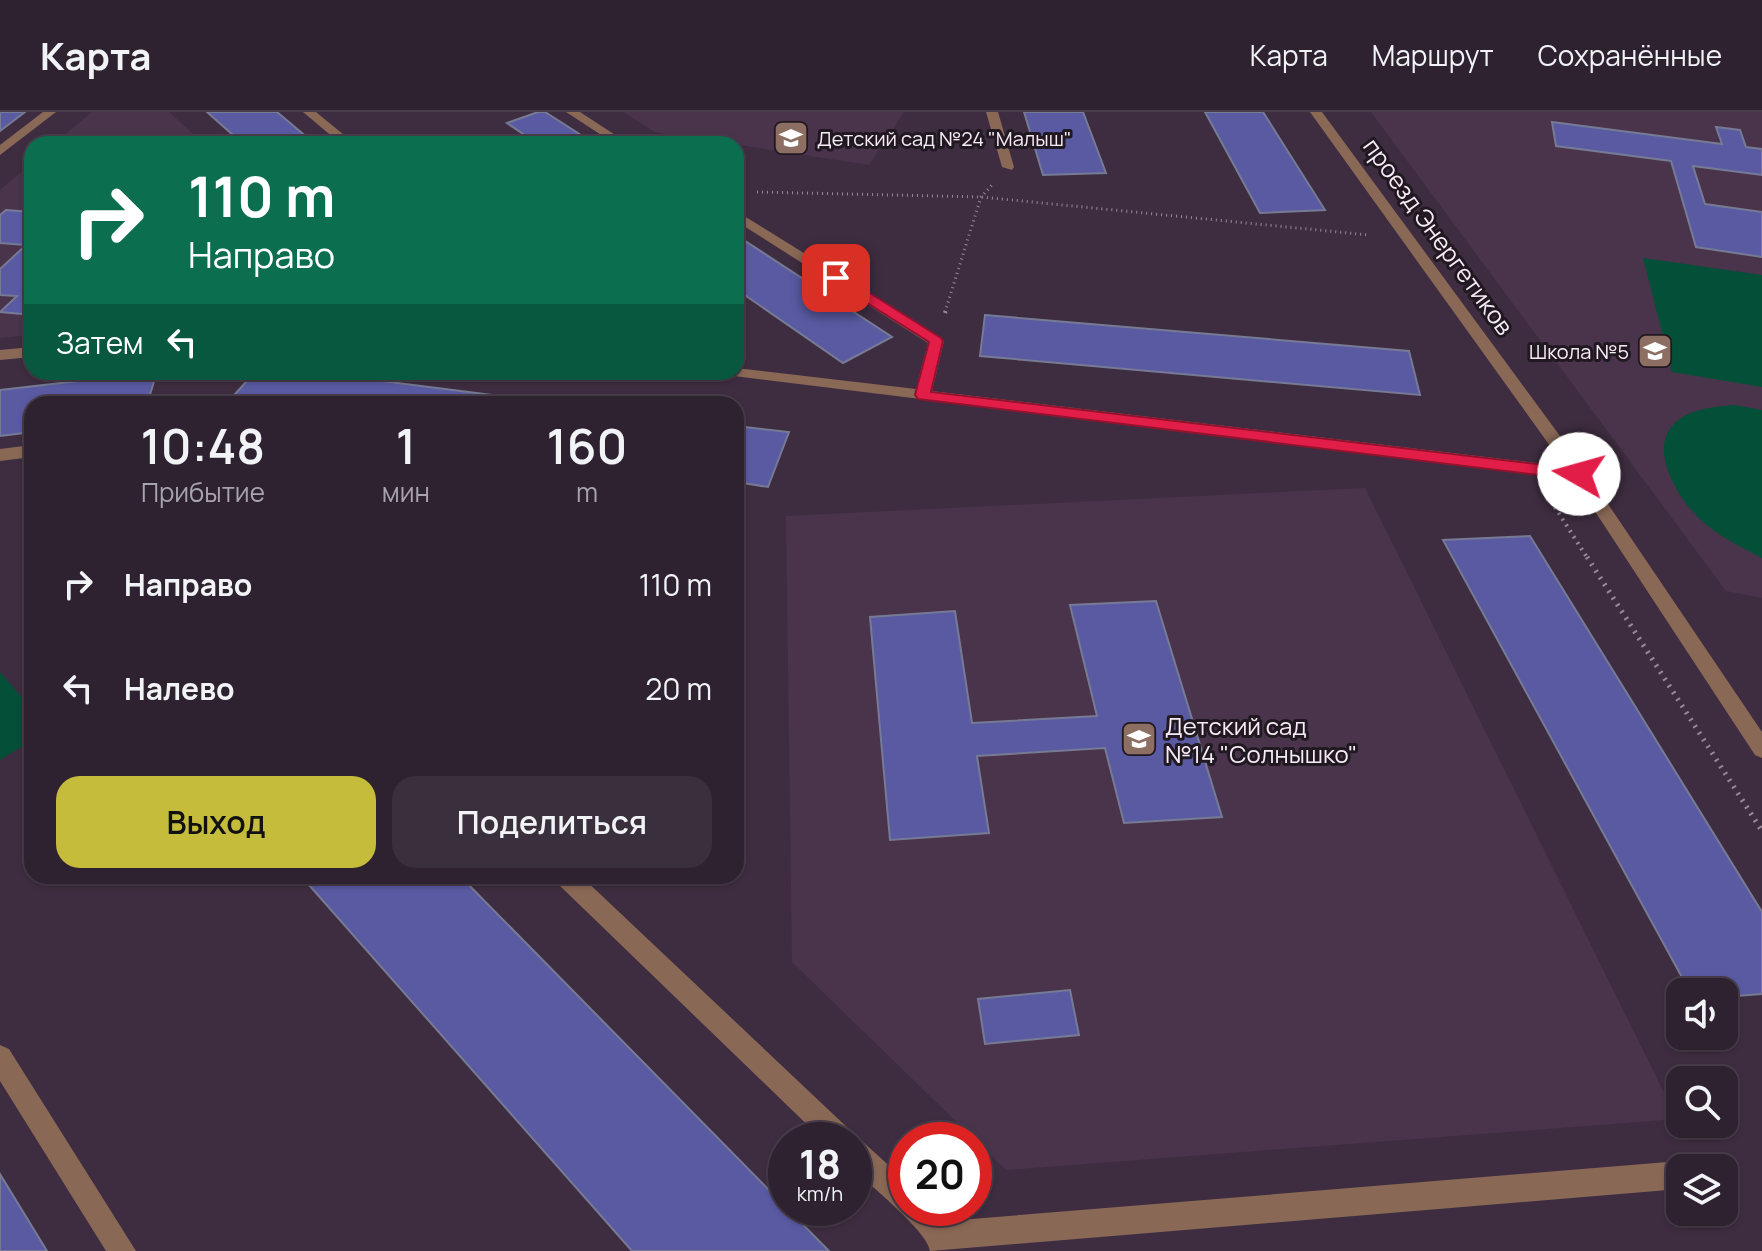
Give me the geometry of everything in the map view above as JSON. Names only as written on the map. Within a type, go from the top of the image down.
[{"type":"street","points":[[0,151],[50,112]]},
{"type":"street","points":[[309,112],[339,136]]},
{"type":"street","points":[[572,112],[610,136]]},
{"type":"street","points":[[992,112],[1008,167]]},
{"type":"street","name":"проезд Энергетиков","points":[[1316,112],[1579,474],[1762,749]]},
{"type":"street","points":[[744,220],[936,341],[923,395]]},
{"type":"street","points":[[0,355],[24,353]]},
{"type":"street","points":[[744,374],[1579,474]]},
{"type":"street","points":[[0,455],[24,452]]},
{"type":"street","points":[[573,884],[823,1122]]},
{"type":"street","points":[[0,1058],[122,1251]]},
{"type":"street","points":[[872,1168],[888,1183]]},
{"type":"street","points":[[929,1226],[943,1243],[1666,1176]]},
{"type":"path","points":[[936,341],[981,197],[1008,167]]},
{"type":"path","points":[[751,192],[981,197],[1374,236]]},
{"type":"path","points":[[1531,469],[1762,831]]},
{"type":"shaded area","points":[[92,112],[169,112],[195,136],[64,136]]},
{"type":"shaded area","name":"Детский сад №24 \"Малыш\"","points":[[623,112],[904,112],[869,165],[744,146],[744,136],[681,136],[655,132]]},
{"type":"shaded area","name":"Школа №5","points":[[1371,112],[1762,112],[1762,598],[1726,591]]},
{"type":"shaded area","points":[[24,170],[24,336],[0,338],[0,190]]},
{"type":"shaded area","name":"Детский сад №14 \"Солнышко\"","points":[[1365,488],[1666,1097],[1666,1120],[1006,1170],[992,1156],[992,1122],[957,1122],[792,962],[786,516]]},
{"type":"green space","points":[[1643,258],[1762,275],[1762,387],[1672,372]]},
{"type":"green space","points":[[1734,405],[1762,410],[1762,558],[1717,533],[1695,514],[1677,489],[1665,461],[1667,433],[1682,417],[1696,411]]},
{"type":"green space","points":[[0,672],[24,700],[24,745],[0,760]]},
{"type":"building","points":[[0,112],[25,112],[0,131]]},
{"type":"building","points":[[207,112],[277,112],[306,136],[234,136]]},
{"type":"building","points":[[545,112],[582,136],[526,136],[507,123]]},
{"type":"building","points":[[1024,112],[1083,112],[1106,173],[1043,175]]},
{"type":"building","points":[[1205,112],[1263,112],[1325,210],[1260,213]]},
{"type":"building","points":[[1552,122],[1722,144],[1716,127],[1740,130],[1746,147],[1762,149],[1762,175],[1693,166],[1705,204],[1762,212],[1762,257],[1696,247],[1671,161],[1556,146]]},
{"type":"building","points":[[6,210],[24,211],[24,245],[0,243],[0,215]]},
{"type":"building","points":[[744,240],[892,337],[843,363],[744,295]]},
{"type":"building","points":[[24,247],[24,314],[0,312],[17,296],[0,295],[0,269]]},
{"type":"building","points":[[985,315],[1409,351],[1420,395],[980,356]]},
{"type":"building","points":[[87,380],[154,380],[150,396],[24,396],[24,433],[0,436],[0,390]]},
{"type":"building","points":[[248,380],[374,380],[501,396],[233,396]]},
{"type":"building","points":[[744,427],[789,432],[768,487],[744,483]]},
{"type":"building","points":[[1530,536],[1762,912],[1762,994],[1738,996],[1738,978],[1682,978],[1443,540]]},
{"type":"building","points":[[1156,601],[1222,817],[1124,823],[1105,748],[977,756],[989,833],[890,840],[870,617],[955,611],[972,723],[1097,716],[1070,605]]},
{"type":"building","points":[[308,884],[468,884],[768,1189],[768,1226],[804,1226],[829,1251],[632,1251]]},
{"type":"building","points":[[1070,990],[1079,1035],[985,1044],[978,999]]},
{"type":"building","points":[[0,1174],[47,1251],[0,1251]]},
{"type":"place","name":"Детский сад №24 \"Малыш\"","points":[[791,138]]},
{"type":"place","name":"Школа №5","points":[[1655,351]]},
{"type":"place","name":"Детский сад №14 \"Солнышко\"","points":[[1139,739]]},
{"type":"route","points":[[836,278],[936,341],[923,395],[1579,474]]}]
